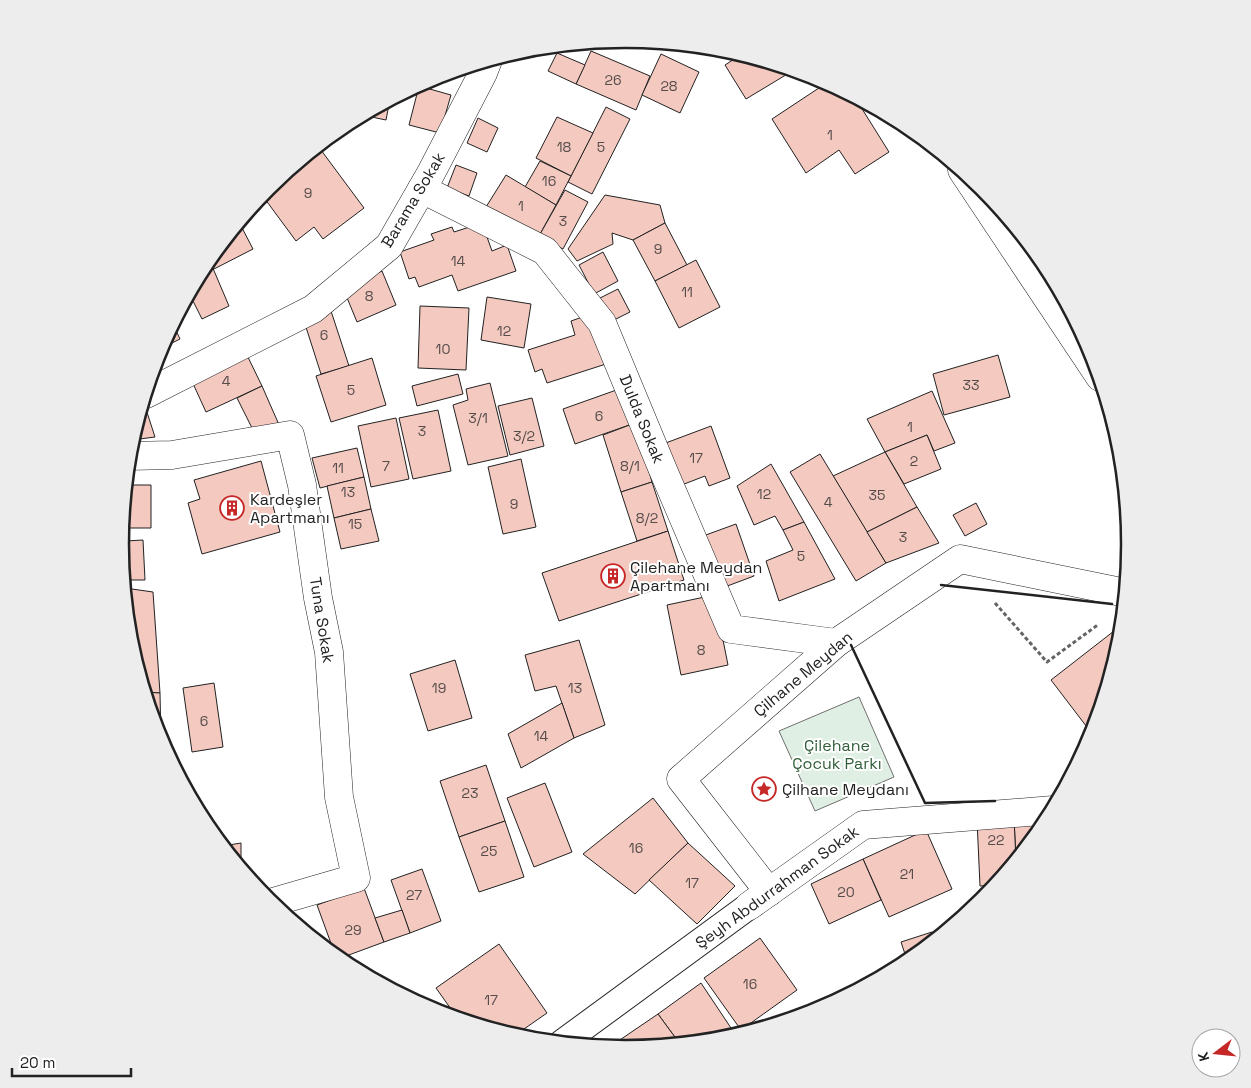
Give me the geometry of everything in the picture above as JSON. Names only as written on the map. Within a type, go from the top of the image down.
[{"type":"street","name":"Barama Sokak","points":[[153,390],[313,309],[389,246],[422,189],[485,68]]},
{"type":"street","name":"Dulda Sokak","points":[[422,189],[545,251],[602,323],[731,629],[836,643]]},
{"type":"street","points":[[987,203],[1056,299]]},
{"type":"street","name":"Tuna Sokak","points":[[137,456],[172,455],[290,436],[302,484],[318,598],[329,652],[338,797],[356,878],[280,900]]},
{"type":"street","name":"Çilhane Meydan","points":[[759,899],[682,778],[836,643],[960,559],[1120,592]]},
{"type":"street","name":"Şeyh Abdurrahman Sokak","points":[[570,1037],[863,825],[1044,811]]},
{"type":"path","points":[[971,562],[984,590],[1047,662],[1100,623]]},
{"type":"green space","name":"Çilehane Çocuk Parkı","points":[[859,697],[894,777],[815,811],[779,731]]},
{"type":"building","points":[[591,51],[650,76],[636,110],[576,84]]},
{"type":"building","points":[[557,53],[585,65],[576,84],[548,71]]},
{"type":"building","points":[[661,54],[699,72],[680,113],[642,95]]},
{"type":"building","points":[[733,60],[786,75],[746,99],[725,65]]},
{"type":"building","points":[[820,87],[861,107],[889,152],[855,174],[839,150],[806,173],[772,119]]},
{"type":"building","points":[[428,88],[451,95],[440,133],[409,125],[417,94]]},
{"type":"building","points":[[606,107],[630,119],[592,194],[568,182]]},
{"type":"building","points":[[388,108],[386,120],[372,117]]},
{"type":"building","points":[[557,117],[593,133],[571,176],[536,158]]},
{"type":"building","points":[[478,118],[498,128],[487,152],[467,143]]},
{"type":"building","points":[[322,151],[364,208],[323,239],[314,227],[296,241],[267,201]]},
{"type":"building","points":[[540,161],[571,176],[556,205],[525,187]]},
{"type":"building","points":[[456,165],[477,173],[469,196],[447,188]]},
{"type":"building","points":[[506,175],[556,205],[539,236],[486,207]]},
{"type":"building","points":[[565,190],[588,202],[563,249],[539,236]]},
{"type":"building","points":[[605,195],[660,205],[665,223],[633,240],[612,233],[613,244],[577,261],[568,249]]},
{"type":"building","points":[[482,223],[492,251],[507,245],[516,271],[458,291],[452,275],[419,287],[415,277],[409,279],[400,252],[434,240],[431,234],[452,227],[454,232]]},
{"type":"building","points":[[665,223],[687,265],[655,281],[633,240]]},
{"type":"building","points":[[243,229],[253,249],[214,269],[213,268]]},
{"type":"building","points":[[603,252],[618,281],[594,294],[579,265]]},
{"type":"building","points":[[696,260],[720,307],[679,328],[655,281]]},
{"type":"building","points":[[213,268],[229,306],[202,319],[193,301]]},
{"type":"building","points":[[382,271],[396,305],[357,322],[343,288]]},
{"type":"building","points":[[618,289],[630,312],[608,323],[596,300]]},
{"type":"building","points":[[487,297],[531,304],[524,348],[481,340]]},
{"type":"building","points":[[420,306],[469,308],[466,370],[418,368]]},
{"type":"building","points":[[331,311],[349,366],[321,374],[304,321]]},
{"type":"building","points":[[591,314],[606,364],[547,383],[542,369],[535,372],[528,350],[575,335],[571,321]]},
{"type":"building","points":[[177,332],[180,339],[172,343]]},
{"type":"building","points":[[245,351],[262,386],[206,412],[190,377]]},
{"type":"building","points":[[998,355],[1010,397],[944,415],[933,374]]},
{"type":"building","points":[[372,358],[386,405],[331,422],[316,376]]},
{"type":"building","points":[[458,374],[463,394],[417,406],[412,386]]},
{"type":"building","points":[[490,383],[508,456],[468,465],[453,405],[468,400],[466,389]]},
{"type":"building","points":[[262,386],[280,427],[256,436],[237,398]]},
{"type":"building","points":[[622,388],[635,423],[575,444],[563,409]]},
{"type":"building","points":[[932,391],[955,443],[934,451],[927,435],[885,452],[867,419]]},
{"type":"building","points":[[532,398],[544,446],[510,455],[498,406]]},
{"type":"building","points":[[438,410],[451,471],[413,479],[399,418]]},
{"type":"building","points":[[147,412],[155,437],[141,439]]},
{"type":"building","points":[[396,418],[409,479],[371,487],[358,426]]},
{"type":"building","points":[[635,423],[652,482],[621,492],[603,435]]},
{"type":"building","points":[[711,426],[730,478],[709,486],[705,476],[679,486],[663,444]]},
{"type":"building","points":[[927,435],[941,469],[904,484],[885,452]]},
{"type":"building","points":[[357,448],[364,477],[320,488],[312,458]]},
{"type":"building","points":[[885,452],[917,507],[867,532],[833,476]]},
{"type":"building","points":[[820,454],[886,563],[856,581],[790,472]]},
{"type":"building","points":[[521,459],[536,527],[503,534],[488,467]]},
{"type":"building","name":"Kardeşler Apartmanı","points":[[261,461],[280,532],[202,554],[188,503],[200,499],[194,480]]},
{"type":"building","points":[[771,464],[804,522],[783,530],[775,516],[754,525],[737,486]]},
{"type":"building","points":[[364,477],[371,509],[334,518],[327,486]]},
{"type":"building","points":[[652,482],[668,531],[637,541],[621,492]]},
{"type":"building","points":[[132,485],[151,485],[151,528],[130,528]]},
{"type":"building","points":[[976,503],[987,524],[965,536],[953,515]]},
{"type":"building","points":[[917,507],[939,543],[886,563],[867,532]]},
{"type":"building","points":[[371,509],[379,541],[341,549],[334,518]]},
{"type":"building","points":[[804,522],[835,579],[779,601],[766,561],[793,550],[783,530]]},
{"type":"building","points":[[736,524],[754,576],[722,588],[703,536]]},
{"type":"building","name":"Çilehane Meydan Apartmanı","points":[[668,531],[684,580],[559,621],[542,573]]},
{"type":"building","points":[[143,540],[145,580],[130,580],[129,541]]},
{"type":"building","points":[[131,589],[153,592],[160,693],[152,692],[146,673],[133,609]]},
{"type":"building","points":[[714,595],[728,665],[681,675],[667,605]]},
{"type":"building","points":[[1114,631],[1105,673],[1087,727],[1051,680]]},
{"type":"building","points":[[579,640],[605,725],[574,738],[556,686],[535,691],[525,655]]},
{"type":"building","points":[[455,660],[472,718],[428,731],[410,674]]},
{"type":"building","points":[[214,683],[223,747],[192,752],[183,688]]},
{"type":"building","points":[[152,692],[160,693],[161,718]]},
{"type":"building","points":[[562,703],[574,738],[521,768],[508,734]]},
{"type":"building","points":[[486,765],[505,821],[459,837],[440,781]]},
{"type":"building","points":[[545,783],[572,852],[534,867],[507,798]]},
{"type":"building","points":[[653,798],[688,843],[635,894],[583,854]]},
{"type":"building","points":[[1040,817],[1016,850],[1014,818]]},
{"type":"building","points":[[1014,818],[1016,850],[986,886],[980,886],[977,820]]},
{"type":"building","points":[[505,821],[524,877],[479,892],[459,837]]},
{"type":"building","points":[[926,830],[952,889],[889,917],[863,859]]},
{"type":"building","points":[[241,843],[241,857],[232,846],[231,845]]},
{"type":"building","points":[[688,843],[735,886],[697,924],[649,880]]},
{"type":"building","points":[[863,859],[881,900],[829,924],[811,884]]},
{"type":"building","points":[[422,869],[441,921],[410,933],[391,880]]},
{"type":"building","points":[[364,888],[384,942],[348,955],[331,944],[317,905]]},
{"type":"building","points":[[402,910],[410,933],[384,942],[375,918]]},
{"type":"building","points":[[932,932],[932,934],[928,938],[905,954],[901,942]]},
{"type":"building","points":[[760,938],[797,990],[747,1025],[739,1027],[704,978]]},
{"type":"building","points":[[499,944],[547,1013],[523,1030],[497,1024],[451,1009],[436,988]]},
{"type":"building","points":[[701,983],[731,1028],[675,1037],[658,1014]]},
{"type":"building","points":[[658,1014],[675,1037],[658,1039],[620,1040]]},
{"type":"wall","points":[[941,585],[1112,604]]},
{"type":"wall","points":[[851,645],[925,803],[995,801]]},
{"type":"place","name":"Kardeşler Apartmanı","points":[[232,508]]},
{"type":"place","name":"Çilehane Meydan Apartmanı","points":[[613,576]]},
{"type":"place","name":"Çilhane Meydanı","points":[[764,789]]}]
